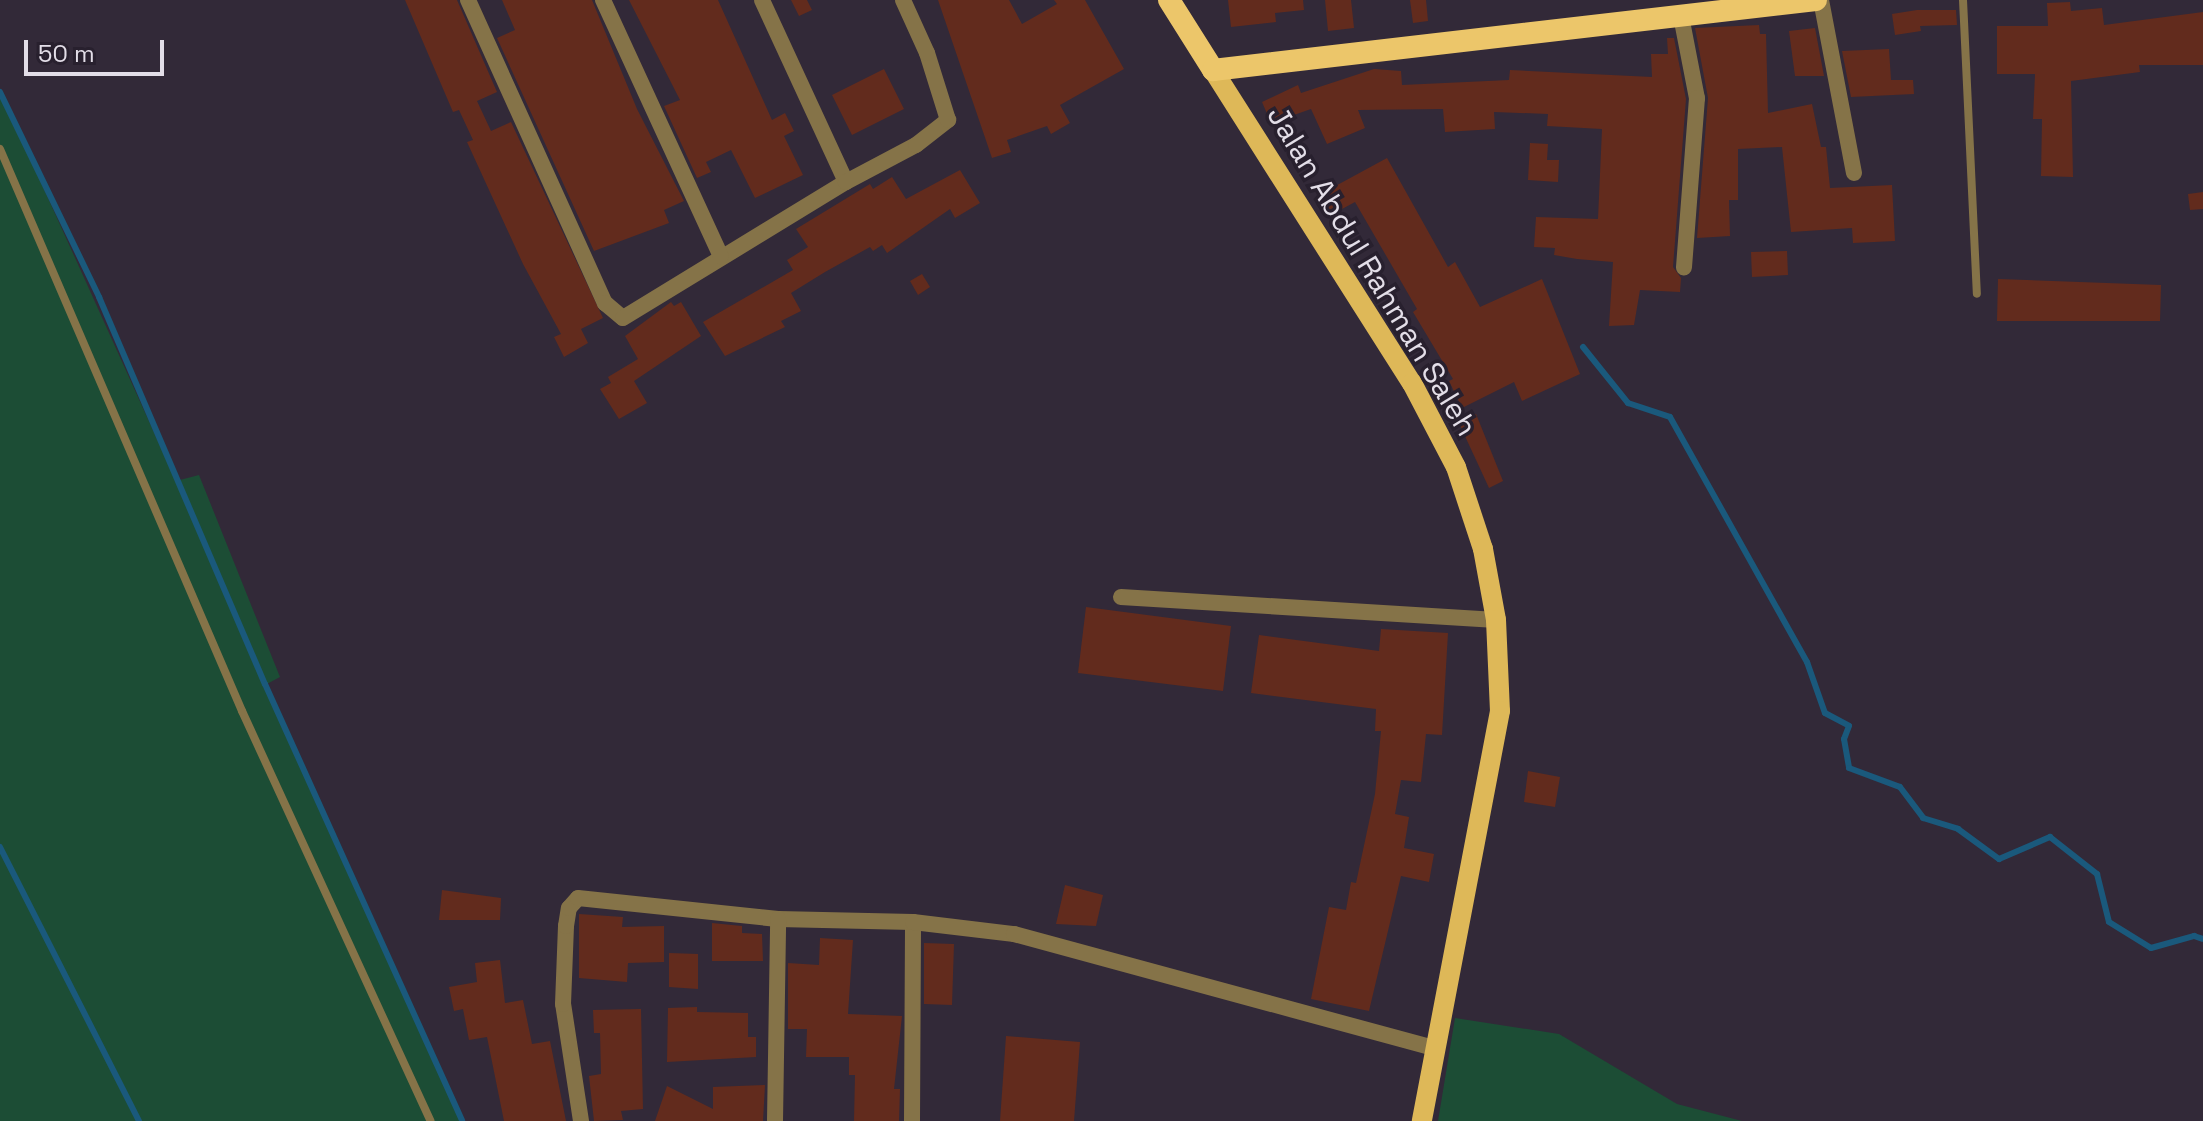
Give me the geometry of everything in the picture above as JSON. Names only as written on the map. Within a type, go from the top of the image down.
[{"type":"highway","points":[[1169,0],[1213,70],[1819,0]]},
{"type":"main road","name":"Jalan Abdul Rahman Saleh","points":[[1213,70],[1427,411],[1469,508],[1496,620],[1500,711],[1422,1121]]},
{"type":"street","points":[[468,0],[610,311],[616,317],[631,315],[721,256],[846,182],[916,145],[948,120],[927,53],[903,0]]},
{"type":"street","points":[[603,0],[721,256]]},
{"type":"street","points":[[762,0],[846,182]]},
{"type":"street","points":[[1819,0],[1854,173]]},
{"type":"street","points":[[1681,16],[1697,98],[1684,268]]},
{"type":"street","points":[[1121,597],[1496,620]]},
{"type":"street","points":[[581,1121],[563,1004],[566,926],[575,899],[778,919],[913,922],[1014,934],[1435,1048]]},
{"type":"street","points":[[775,1121],[778,919]]},
{"type":"street","points":[[912,1120],[913,922]]},
{"type":"lane","points":[[1963,0],[1977,294]]},
{"type":"lane","points":[[0,149],[242,711],[431,1121]]},
{"type":"green space","points":[[0,92],[176,481],[199,475],[280,677],[265,685],[462,1121],[0,1121]]},
{"type":"green space","points":[[1455,1018],[1559,1034],[1677,1104],[1742,1121],[1438,1121]]},
{"type":"building","points":[[405,0],[457,0],[497,92],[477,101],[491,131],[511,122],[603,318],[581,329],[588,343],[564,357],[554,337],[561,334],[523,264],[467,142],[473,140],[459,110],[453,112]]},
{"type":"building","points":[[502,0],[592,0],[637,109],[684,201],[664,210],[669,223],[594,251],[497,38],[515,30]]},
{"type":"building","points":[[629,0],[718,0],[772,120],[785,113],[794,131],[784,136],[803,175],[755,198],[731,150],[706,162],[711,172],[697,178],[664,106],[680,100]]},
{"type":"building","points":[[791,0],[807,0],[812,10],[799,16]]},
{"type":"building","points":[[938,0],[1009,0],[1022,24],[1057,4],[1054,0],[1085,0],[1124,69],[1060,105],[1070,123],[1051,134],[1047,126],[1007,140],[1011,152],[992,158]]},
{"type":"building","points":[[1228,0],[1303,0],[1304,10],[1275,13],[1276,22],[1231,27]]},
{"type":"building","points":[[1325,0],[1351,0],[1354,28],[1328,31]]},
{"type":"building","points":[[1410,0],[1426,0],[1428,21],[1413,23]]},
{"type":"building","points":[[2070,2],[2071,11],[2102,8],[2104,25],[2203,12],[2203,65],[2139,65],[2140,72],[2071,81],[2073,177],[2041,176],[2042,119],[2033,119],[2035,74],[1997,74],[1997,26],[2048,26],[2047,3]]},
{"type":"building","points":[[1917,10],[1956,10],[1957,25],[1920,26],[1921,31],[1895,35],[1892,14]]},
{"type":"building","points":[[1759,25],[1760,34],[1766,34],[1768,113],[1812,104],[1821,147],[1826,147],[1830,188],[1892,185],[1895,241],[1853,243],[1852,228],[1791,232],[1782,147],[1738,149],[1738,200],[1729,200],[1730,236],[1697,238],[1708,98],[1695,28]]},
{"type":"building","points":[[1815,28],[1824,76],[1795,76],[1789,31]]},
{"type":"building","points":[[1667,38],[1674,38],[1686,99],[1673,267],[1681,278],[1680,292],[1640,290],[1634,325],[1609,326],[1613,262],[1554,255],[1555,248],[1534,247],[1536,217],[1598,219],[1602,129],[1547,126],[1548,114],[1494,112],[1495,129],[1445,132],[1443,109],[1358,110],[1365,128],[1327,144],[1311,109],[1271,123],[1262,102],[1298,85],[1301,93],[1374,69],[1401,71],[1402,85],[1509,80],[1510,70],[1652,77],[1651,54],[1668,54]]},
{"type":"building","points":[[1889,49],[1891,80],[1913,80],[1914,94],[1851,97],[1842,51]]},
{"type":"building","points":[[884,69],[904,109],[852,135],[832,95]]},
{"type":"building","points":[[1530,143],[1548,144],[1547,160],[1559,160],[1558,182],[1528,180]]},
{"type":"building","points":[[1387,158],[1448,267],[1455,262],[1480,307],[1542,279],[1580,374],[1522,401],[1514,382],[1462,408],[1449,381],[1453,379],[1413,312],[1417,309],[1355,202],[1329,216],[1317,196]]},
{"type":"building","points":[[960,170],[980,203],[955,218],[950,209],[887,253],[882,245],[873,251],[870,247],[825,272],[791,293],[801,311],[781,321],[785,327],[725,356],[703,322],[793,270],[787,260],[808,247],[796,229],[870,184],[873,189],[892,177],[906,199]]},
{"type":"building","points":[[2203,192],[2203,209],[2190,210],[2188,194]]},
{"type":"building","points":[[1787,251],[1788,275],[1752,277],[1751,252]]},
{"type":"building","points":[[922,274],[930,287],[918,295],[910,281]]},
{"type":"building","points":[[1998,279],[2161,285],[2160,321],[1997,321]]},
{"type":"building","points":[[671,302],[674,306],[681,302],[701,336],[634,381],[647,403],[619,419],[600,389],[611,383],[608,377],[638,359],[625,336]]},
{"type":"building","points":[[1476,414],[1503,481],[1489,488],[1458,421]]},
{"type":"building","points":[[1086,607],[1231,626],[1223,691],[1078,673]]},
{"type":"building","points":[[1381,629],[1448,633],[1442,735],[1426,734],[1421,782],[1401,780],[1395,814],[1409,817],[1404,848],[1434,854],[1429,882],[1401,876],[1369,1011],[1311,999],[1329,907],[1346,910],[1351,882],[1356,883],[1375,794],[1381,731],[1375,731],[1376,709],[1251,693],[1259,635],[1379,651]]},
{"type":"building","points":[[1528,771],[1560,777],[1555,807],[1524,802]]},
{"type":"building","points":[[1065,885],[1103,895],[1096,926],[1056,924]]},
{"type":"building","points":[[442,890],[501,898],[500,920],[439,920]]},
{"type":"building","points":[[579,914],[623,917],[622,927],[664,926],[664,962],[628,963],[627,982],[579,978]]},
{"type":"building","points":[[712,923],[742,926],[742,933],[762,934],[763,961],[712,961]]},
{"type":"building","points":[[820,938],[853,940],[848,1014],[902,1016],[894,1089],[900,1089],[899,1121],[854,1121],[855,1075],[849,1075],[849,1057],[806,1057],[807,1029],[788,1029],[788,963],[819,965]]},
{"type":"building","points":[[924,943],[954,944],[952,1005],[924,1004]]},
{"type":"building","points":[[669,953],[698,954],[698,989],[669,987]]},
{"type":"building","points":[[500,960],[505,1003],[523,1000],[532,1044],[550,1041],[566,1121],[504,1121],[487,1037],[469,1040],[463,1009],[454,1011],[449,987],[477,982],[475,963]]},
{"type":"building","points":[[697,1007],[697,1012],[748,1013],[748,1037],[756,1037],[756,1057],[667,1062],[668,1008]]},
{"type":"building","points":[[641,1009],[643,1109],[621,1111],[623,1120],[594,1121],[589,1076],[601,1074],[600,1033],[594,1033],[593,1010]]},
{"type":"building","points":[[1006,1036],[1080,1042],[1074,1121],[1000,1121]]},
{"type":"building","points":[[765,1085],[763,1121],[655,1121],[667,1086],[713,1109],[713,1087]]},
{"type":"waterway","points":[[0,92],[99,297],[265,684],[462,1121]]},
{"type":"waterway","points":[[1583,347],[1628,403],[1670,417],[1807,662],[1825,713],[1849,726],[1844,739],[1849,768],[1900,787],[1923,818],[1958,829],[1999,859],[2050,837],[2097,874],[2109,922],[2151,948],[2194,936],[2203,939]]},
{"type":"waterway","points":[[0,847],[139,1121]]}]
